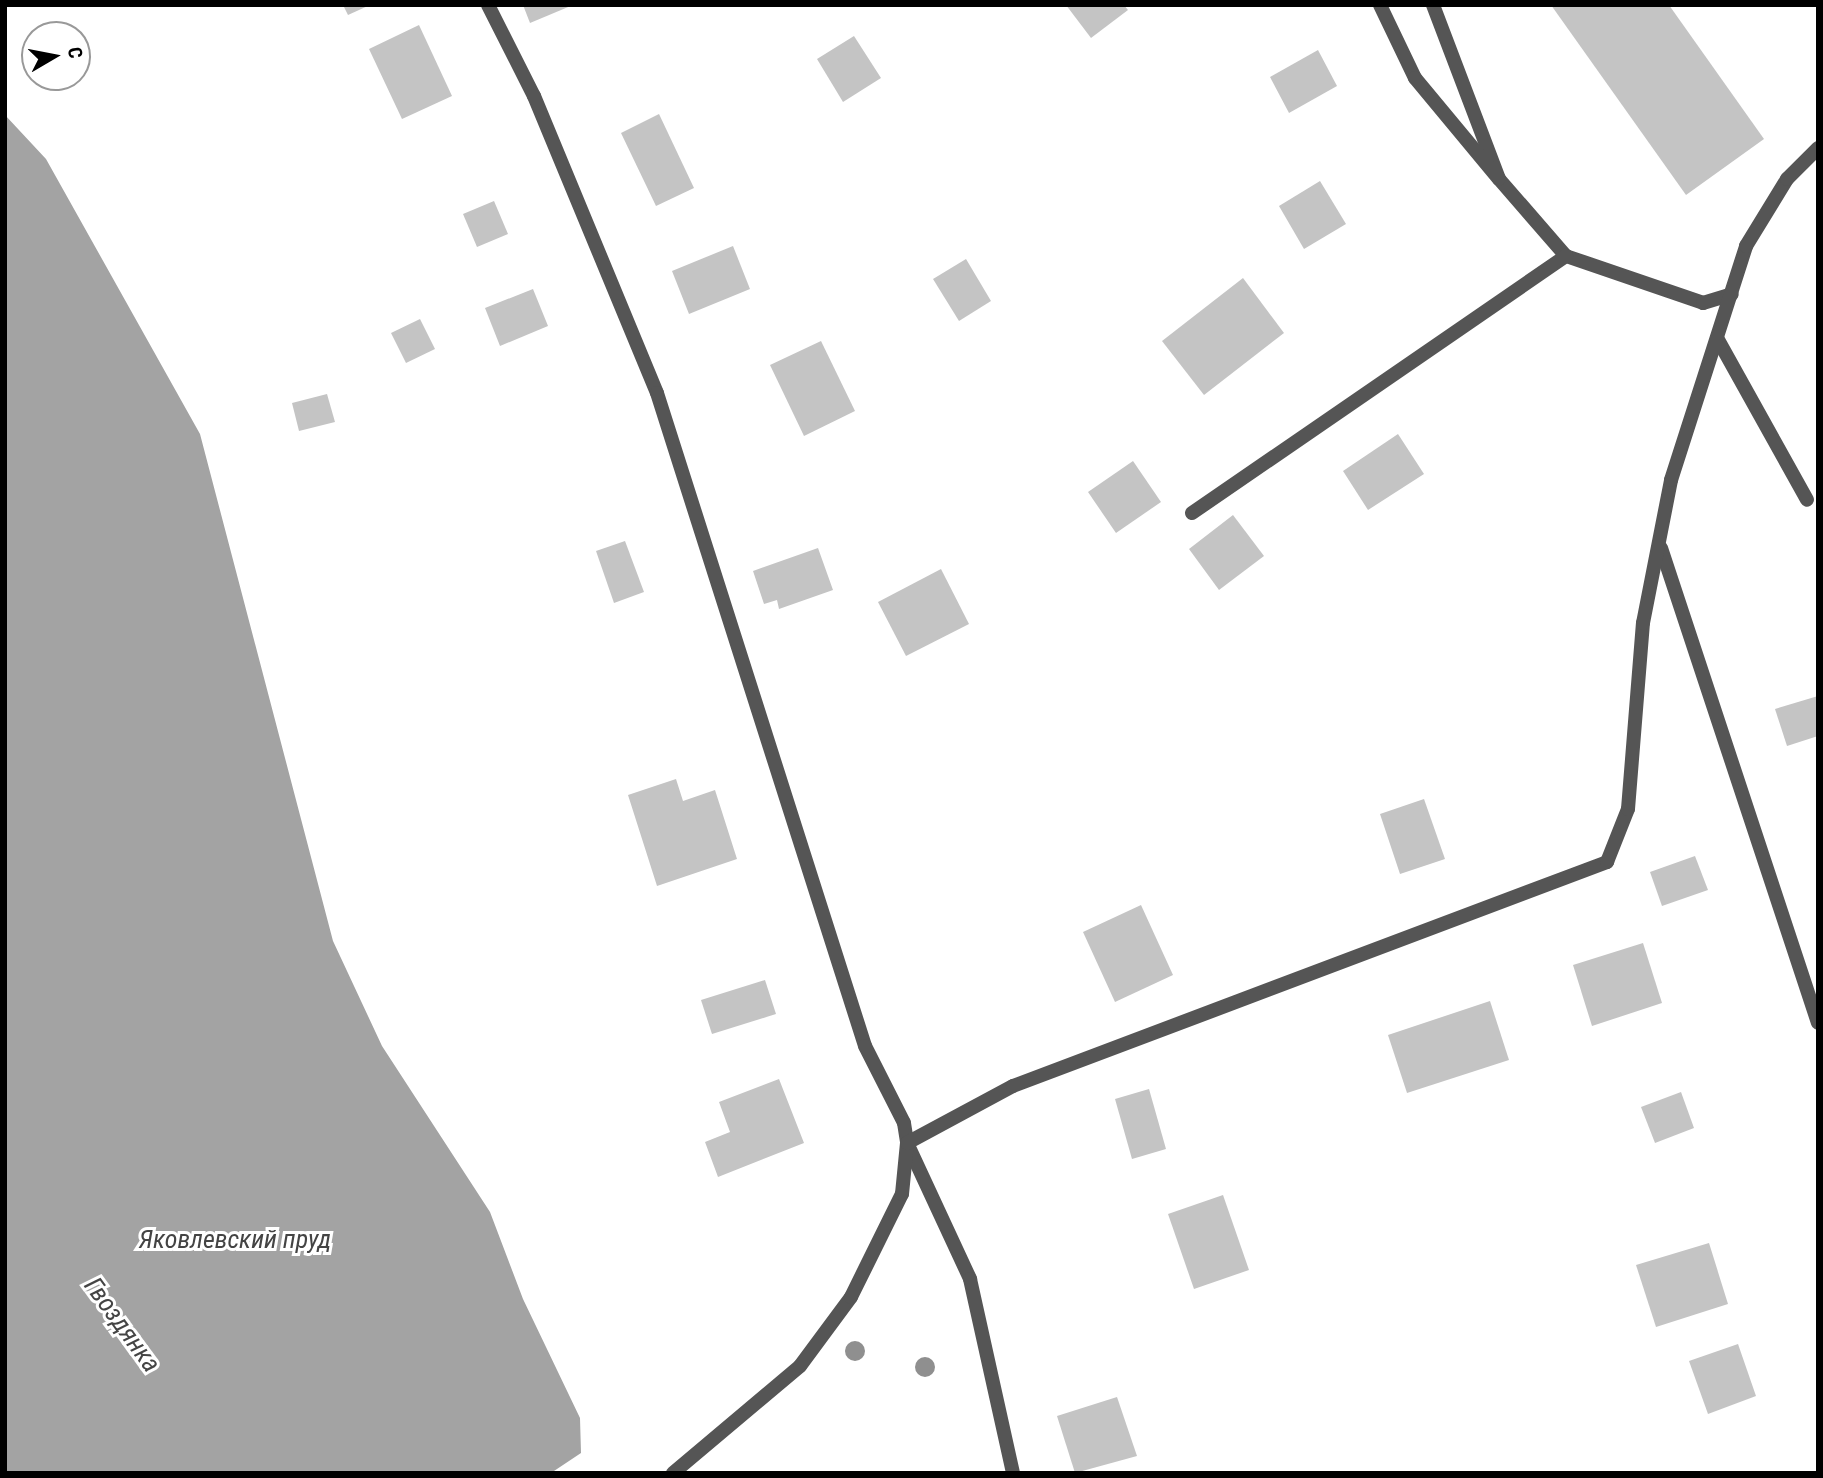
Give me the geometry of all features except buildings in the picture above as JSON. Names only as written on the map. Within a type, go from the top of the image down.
[{"type":"street","points":[[488,5],[534,96],[657,393],[865,1046],[904,1123],[907,1143],[902,1194],[851,1297],[800,1366],[673,1473]]},
{"type":"street","points":[[1380,5],[1415,78],[1566,256],[1703,303],[1732,293]]},
{"type":"street","points":[[1433,5],[1499,180]]},
{"type":"street","points":[[907,1143],[1013,1086],[1607,862],[1628,809],[1643,623],[1661,548],[1671,480],[1746,246],[1787,179],[1818,148]]},
{"type":"street","points":[[1192,513],[1566,256]]},
{"type":"street","points":[[1717,338],[1807,500]]},
{"type":"street","points":[[1661,548],[1818,1023]]},
{"type":"street","points":[[907,1143],[970,1279],[1013,1473]]},
{"type":"water","name":"Яковлевский пруд","points":[[5,115],[46,159],[200,434],[333,941],[382,1046],[490,1212],[523,1299],[580,1418],[581,1453],[551,1473],[5,1473]]},
{"type":"water label","name":"Гвоздянка","points":[[122,1325]]}]
